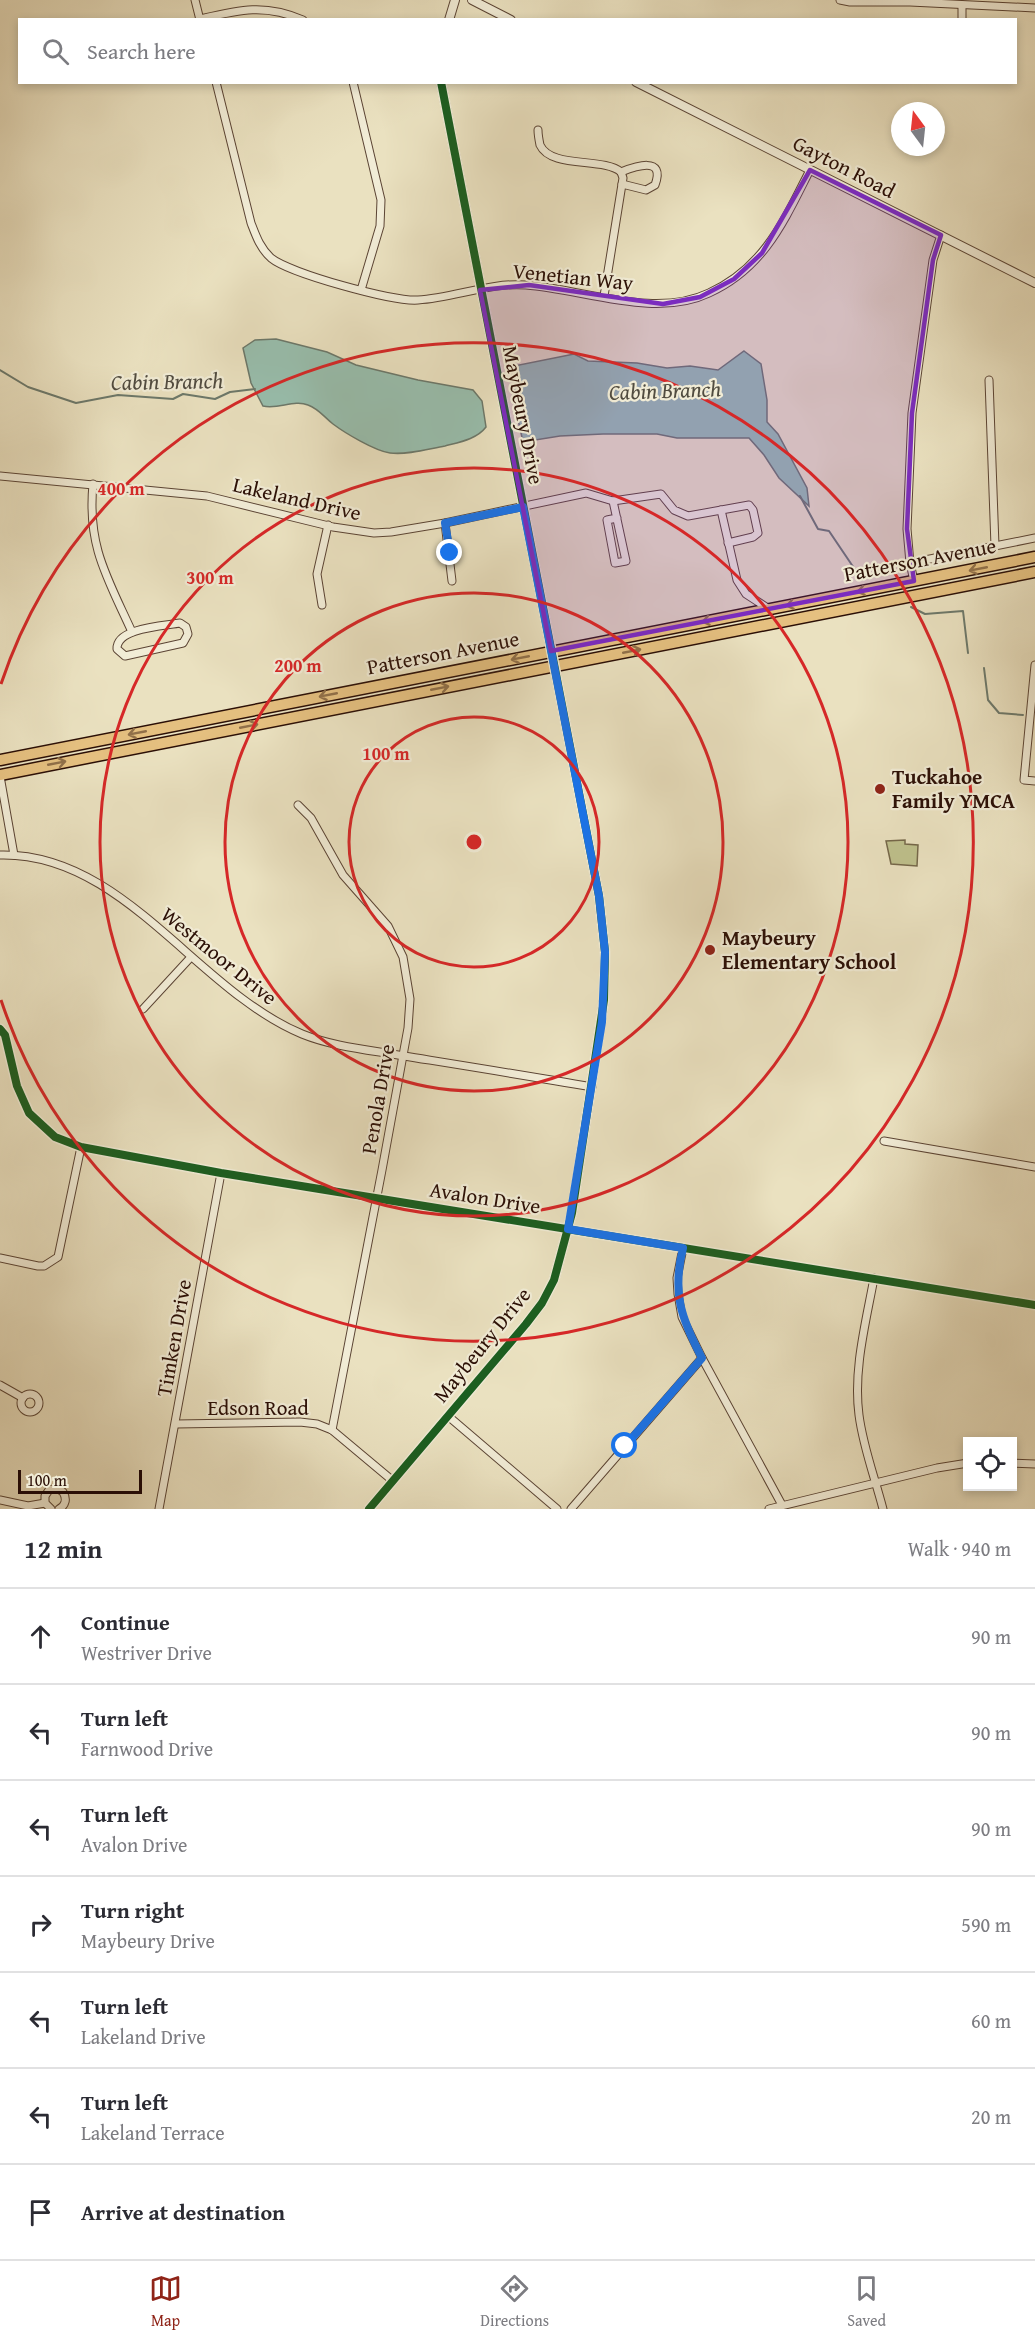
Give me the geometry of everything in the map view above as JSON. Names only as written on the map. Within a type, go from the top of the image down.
[{"type":"main road","name":"Patterson Avenue","points":[[0,760],[1035,557]]},
{"type":"main road","name":"Patterson Avenue","points":[[0,776],[1035,573]]},
{"type":"street","points":[[195,0],[200,18]]},
{"type":"street","points":[[450,18],[455,0]]},
{"type":"street","points":[[472,0],[507,18]]},
{"type":"street","points":[[840,0],[850,2],[910,1],[1035,8]]},
{"type":"street","points":[[962,5],[962,18]]},
{"type":"street","points":[[205,18],[253,8],[269,9],[297,18]]},
{"type":"street","name":"Venetian Way","points":[[216,84],[251,223],[258,242],[276,261],[391,299],[414,300],[516,284],[645,302],[677,303],[700,297],[724,285],[752,264],[771,242],[810,170]]},
{"type":"street","points":[[353,84],[381,200],[380,225],[361,290]]},
{"type":"street","name":"Maybeury Drive","points":[[369,1509],[542,1303],[557,1271],[568,1229],[604,1000],[603,924],[594,866],[553,666],[441,84]]},
{"type":"street","name":"Gayton Road","points":[[640,84],[1035,283]]},
{"type":"street","points":[[538,130],[541,145],[552,155],[610,167],[621,172],[647,165],[655,170],[657,176],[655,185],[646,190],[622,184]]},
{"type":"street","points":[[604,296],[622,184],[621,172]]},
{"type":"street","points":[[914,581],[907,529],[912,413],[933,260],[941,235]]},
{"type":"street","points":[[989,380],[996,546]]},
{"type":"street","name":"Lakeland Drive","points":[[0,476],[207,496],[328,525],[374,533],[445,523],[586,493],[613,501],[659,493],[666,497],[674,510],[688,516],[749,505],[753,510],[758,533],[753,537],[728,543]]},
{"type":"street","points":[[93,484],[92,526],[96,549],[132,632]]},
{"type":"street","points":[[613,501],[617,518],[626,561],[615,563],[607,520],[617,518]]},
{"type":"street","points":[[721,510],[735,572],[743,591],[769,609]]},
{"type":"street","points":[[445,523],[452,581]]},
{"type":"street","points":[[322,605],[317,574],[328,525]]},
{"type":"street","points":[[910,563],[1035,538]]},
{"type":"street","points":[[180,623],[186,627],[188,634],[183,643],[125,656],[117,649],[117,642],[122,636],[132,632],[180,623]]},
{"type":"street","points":[[1035,665],[1032,731],[1024,780],[1035,781]]},
{"type":"street","points":[[0,776],[14,855]]},
{"type":"street","name":"Penola Drive","points":[[298,805],[311,818],[343,875],[388,926],[399,948],[408,976],[410,999],[403,1056],[332,1430]]},
{"type":"street","name":"Westmoor Drive","points":[[0,855],[14,855],[46,861],[110,890],[132,906],[240,999],[303,1034],[330,1043],[592,1087]]},
{"type":"street","points":[[143,1009],[191,957]]},
{"type":"street","name":"Avalon Drive","points":[[0,1029],[5,1035],[17,1086],[29,1113],[55,1137],[81,1147],[220,1173],[1035,1305]]},
{"type":"street","points":[[884,1141],[1035,1167]]},
{"type":"street","points":[[0,1258],[44,1266],[58,1257],[81,1147]]},
{"type":"street","name":"Timken Drive","points":[[159,1509],[220,1173]]},
{"type":"street","points":[[683,1248],[678,1268],[678,1294],[682,1317],[782,1505]]},
{"type":"street","points":[[874,1278],[857,1396],[862,1430],[883,1509]]},
{"type":"street","points":[[572,1509],[702,1358]]},
{"type":"street","points":[[0,1385],[23,1398]]},
{"type":"street","points":[[448,1416],[557,1509]]},
{"type":"street","name":"Edson Road","points":[[176,1424],[300,1422],[317,1424],[332,1430],[393,1480]]},
{"type":"street","points":[[1017,1463],[1035,1464]]},
{"type":"street","points":[[769,1509],[937,1468],[963,1464]]},
{"type":"street","points":[[45,1503],[46,1492],[53,1489],[60,1490],[66,1499],[59,1509]]},
{"type":"street","points":[[0,1500],[28,1506],[45,1503]]},
{"type":"street","points":[[45,1503],[51,1509]]},
{"type":"highlighted area","points":[[810,170],[941,235],[933,260],[912,413],[907,529],[914,581],[551,651],[480,290],[529,285],[663,304],[700,297],[734,279],[762,253]]},
{"type":"shaded area","points":[[905,840],[905,844],[918,845],[917,866],[891,864],[886,841]]},
{"type":"water","points":[[276,339],[327,352],[356,365],[473,390],[482,401],[486,427],[473,437],[445,446],[390,453],[352,437],[315,409],[303,403],[274,407],[263,406],[251,383],[243,348],[255,340]]},
{"type":"water","points":[[744,351],[761,364],[767,400],[767,422],[778,434],[807,488],[809,506],[779,478],[749,438],[677,438],[657,434],[603,434],[560,436],[523,442],[514,402],[515,384],[509,367],[574,354],[588,361],[637,363],[667,368],[690,366],[718,370]]},
{"type":"waterway","name":"Cabin Branch","points":[[0,370],[28,387],[76,403],[118,395],[173,399],[183,394],[215,399],[230,392],[255,389]]},
{"type":"waterway","name":"Cabin Branch","points":[[800,496],[818,529],[829,531],[860,577]]},
{"type":"waterway","name":"Cabin Branch","points":[[911,607],[925,614],[963,611],[968,653]]},
{"type":"waterway","name":"Cabin Branch","points":[[984,668],[988,700],[999,713],[1023,715]]},
{"type":"cycle path","points":[[369,1509],[526,1324],[542,1303],[554,1280],[572,1213],[604,1000],[605,952],[599,896],[441,84]]},
{"type":"cycle path","points":[[0,1029],[5,1035],[17,1086],[29,1113],[55,1137],[81,1147],[221,1173],[1035,1305]]},
{"type":"place","name":"Tuckahoe Family YMCA","points":[[880,789]]},
{"type":"place","name":"Maybeury Elementary School","points":[[710,950]]},
{"type":"route","points":[[450,553],[445,523],[523,507],[599,896],[605,952],[602,1022],[568,1229],[683,1248],[678,1268],[678,1294],[682,1317],[702,1358],[687,1372],[625,1446]]}]
